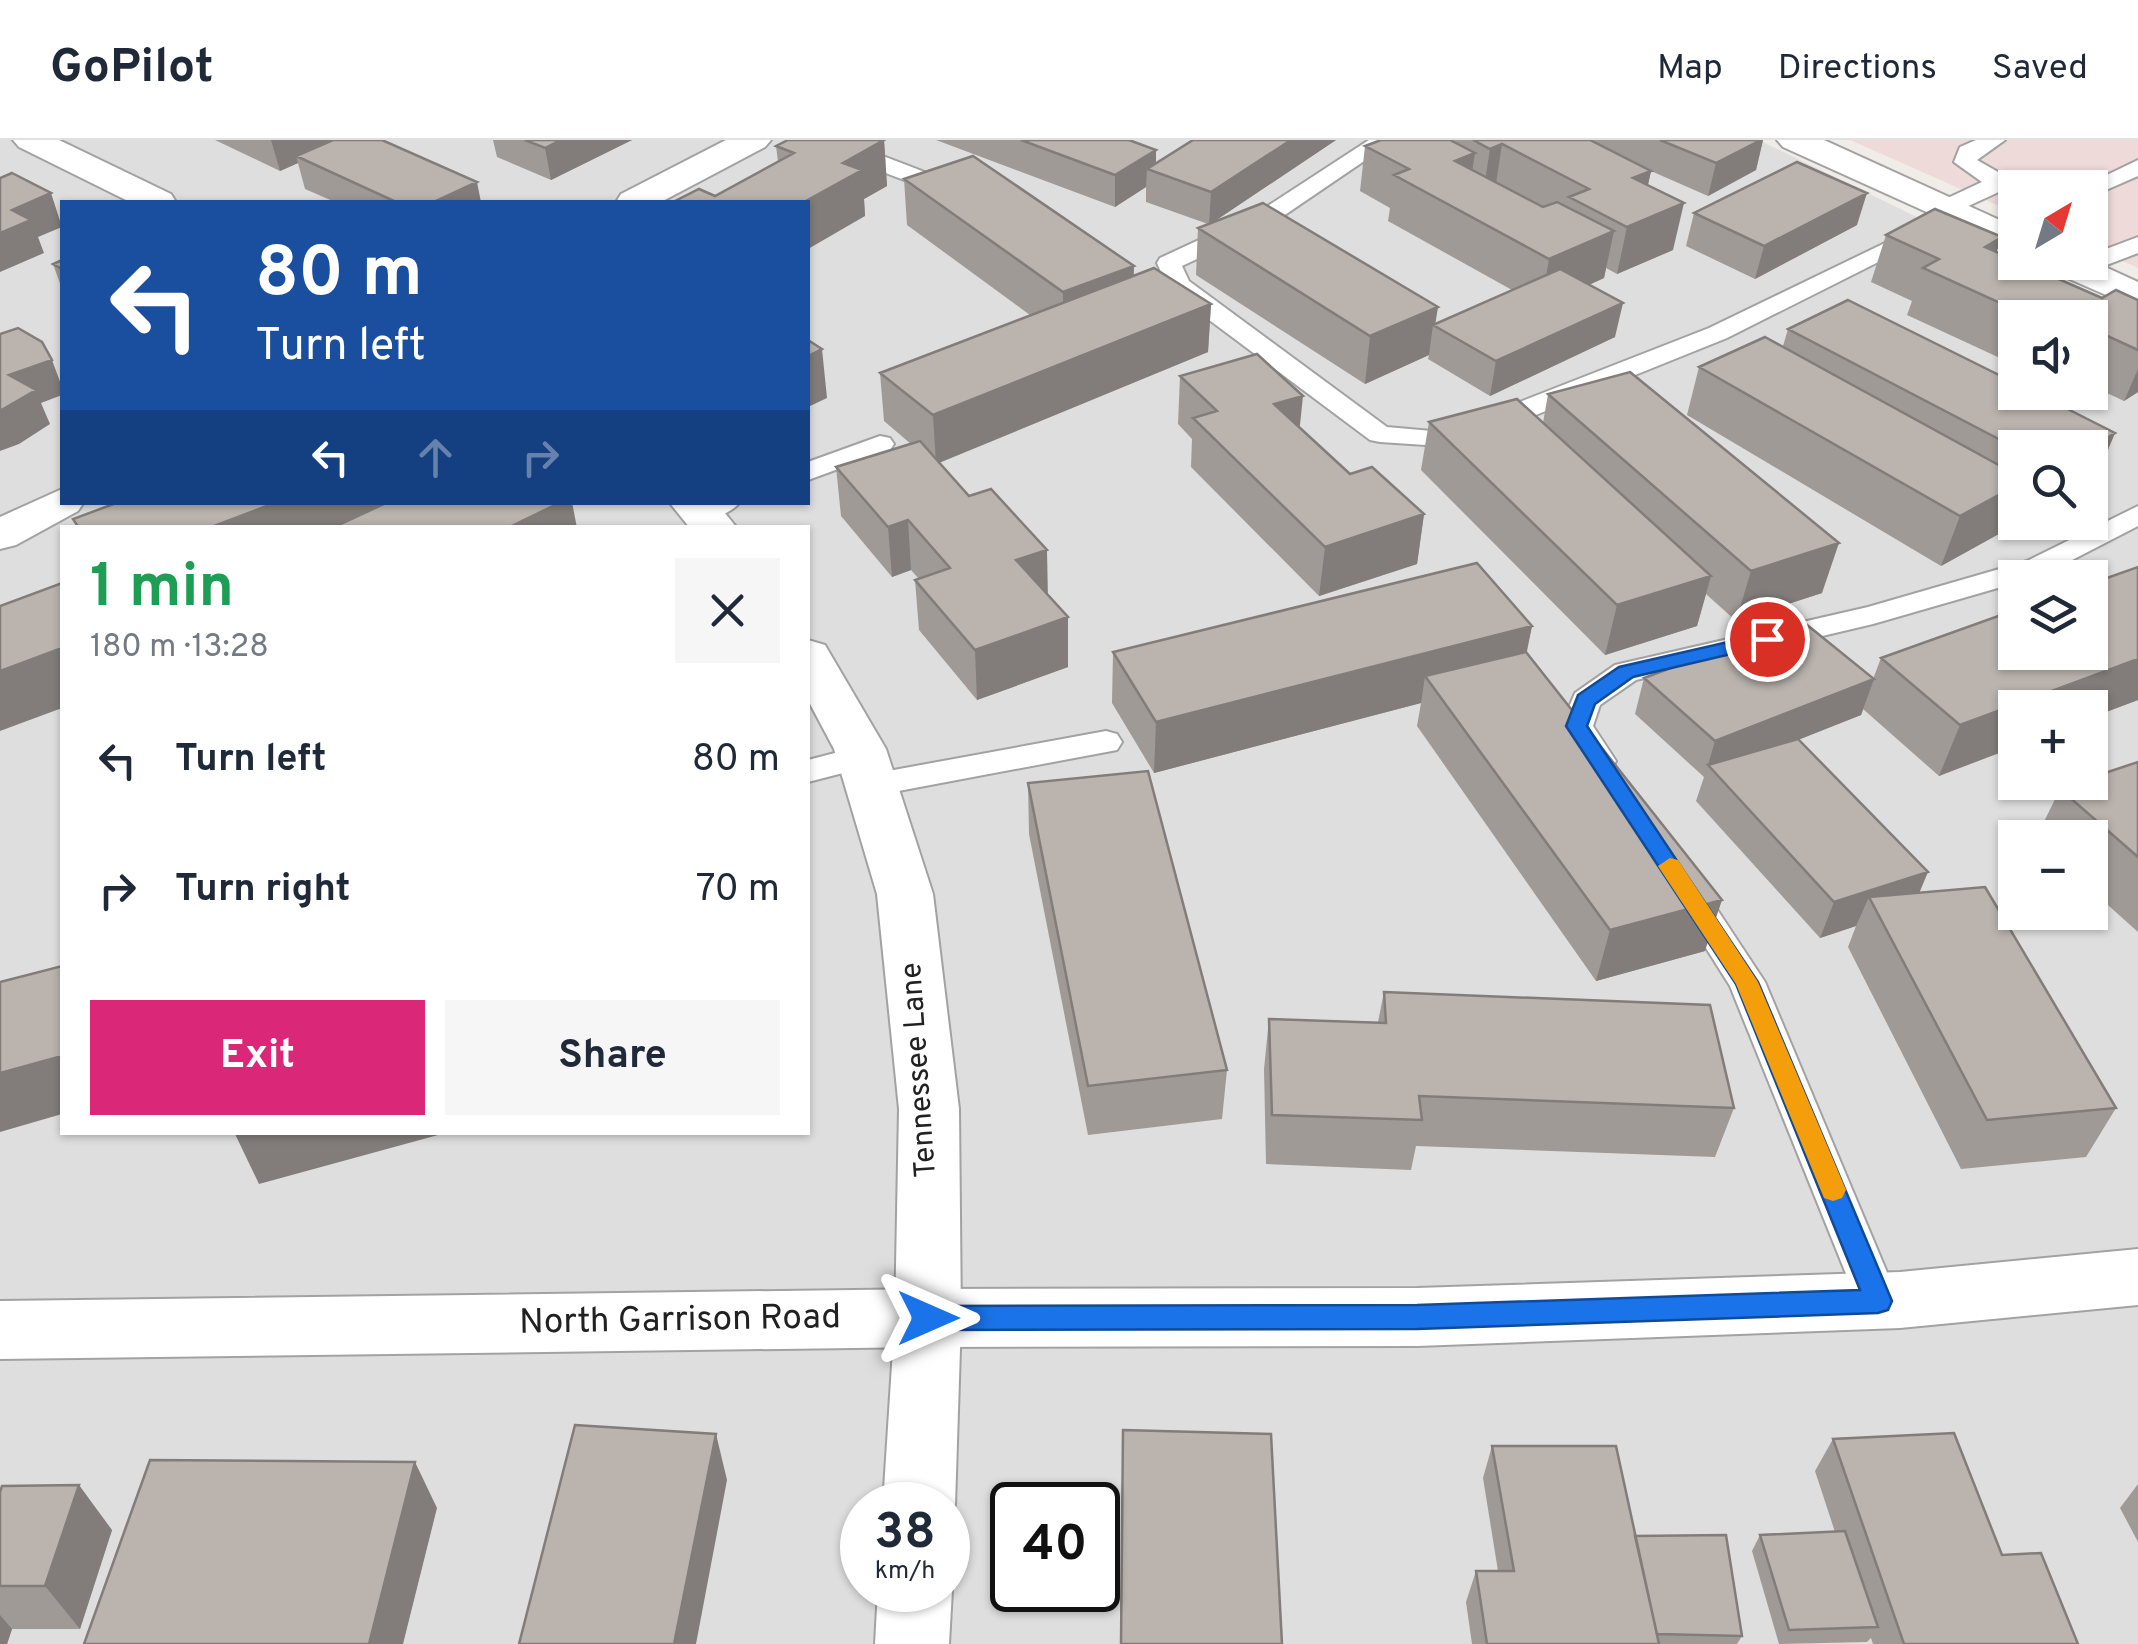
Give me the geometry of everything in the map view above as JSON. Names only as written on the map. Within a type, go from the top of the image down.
[{"type":"street","points":[[638,200],[754,140]]},
{"type":"street","points":[[1795,140],[1998,232]]},
{"type":"street","points":[[0,163],[43,142],[154,200]]},
{"type":"street","points":[[2101,280],[2138,297]]},
{"type":"street","points":[[0,535],[60,503]]},
{"type":"street","name":"Tennessee Lane","points":[[810,660],[867,771],[905,894],[929,1109],[928,1318],[920,1482]]},
{"type":"street","name":"North Garrison Road","points":[[0,1330],[928,1318],[1417,1317],[1878,1301],[2138,1276]]},
{"type":"street","points":[[912,1644],[914,1612]]},
{"type":"lane","points":[[821,140],[962,194]]},
{"type":"lane","points":[[1384,140],[1281,208],[1168,264],[1178,285],[1380,434],[1446,441],[1718,332],[1998,190]]},
{"type":"lane","points":[[1994,140],[1968,152],[1965,162],[1998,180]]},
{"type":"lane","points":[[2108,182],[2138,168]]},
{"type":"lane","points":[[2108,254],[2138,244]]},
{"type":"lane","points":[[810,471],[880,444]]},
{"type":"lane","points":[[1619,790],[1577,726],[1586,700],[1626,672],[1873,615],[2037,566],[2138,515]]},
{"type":"lane","points":[[810,771],[867,771],[1106,742]]},
{"type":"lane","points":[[1672,870],[1746,982],[1878,1301]]},
{"type":"shaded area","points":[[0,140],[1759,140],[1998,257],[1998,280],[2046,280],[2087,300],[1998,300],[1998,410],[2108,410],[2108,310],[2138,325],[2138,1644],[0,1644]]},
{"type":"shaded area","points":[[1850,140],[2138,140],[2138,268],[2108,254],[2108,170],[1998,170],[1998,205]]},
{"type":"building","points":[[333,140],[382,140],[477,182],[438,200],[392,200],[296,156]]},
{"type":"building","points":[[525,140],[561,140],[545,148]]},
{"type":"building","points":[[788,140],[884,140],[843,163],[862,170],[808,200],[677,200],[699,189],[715,196],[794,153],[776,146]]},
{"type":"building","points":[[1021,140],[1129,140],[1156,150],[1115,175]]},
{"type":"building","points":[[1193,140],[1291,140],[1211,192],[1147,169]]},
{"type":"building","points":[[1381,140],[1450,140],[1475,153],[1455,161],[1543,207],[1557,202],[1614,231],[1549,259],[1394,175],[1409,169],[1365,146]]},
{"type":"building","points":[[1473,140],[1590,140],[1651,171],[1633,178],[1684,203],[1627,227],[1569,197],[1589,189],[1502,144],[1490,149]]},
{"type":"building","points":[[1660,140],[1761,140],[1716,163]]},
{"type":"building","points":[[973,156],[1134,266],[1063,292],[904,179]]},
{"type":"building","points":[[1797,162],[1867,193],[1764,246],[1694,213]]},
{"type":"building","points":[[12,173],[51,193],[12,210],[31,220],[0,233],[0,178]]},
{"type":"building","points":[[1263,203],[1438,307],[1370,336],[1198,228]]},
{"type":"building","points":[[1935,209],[1998,235],[1985,247],[1998,253],[1998,280],[2061,280],[2102,298],[2116,290],[2138,300],[2138,350],[2108,336],[2108,300],[1998,302],[1923,268],[1939,259],[1886,235]]},
{"type":"building","points":[[1154,268],[1211,304],[933,415],[880,373]]},
{"type":"building","points":[[1560,269],[1623,303],[1496,361],[1433,325]]},
{"type":"building","points":[[1848,300],[1998,375],[1998,410],[2070,410],[2115,433],[2108,437],[2108,430],[1998,430],[1998,439],[1788,329]]},
{"type":"building","points":[[18,328],[42,342],[52,360],[9,375],[36,390],[0,411],[0,334]]},
{"type":"building","points":[[1765,337],[1998,465],[1998,495],[1960,516],[1699,367]]},
{"type":"building","points":[[810,341],[822,349],[810,355]]},
{"type":"building","points":[[1257,354],[1303,396],[1274,404],[1350,474],[1372,467],[1424,514],[1325,547],[1193,418],[1217,411],[1180,376]]},
{"type":"building","points":[[1630,372],[1839,543],[1751,571],[1548,394]]},
{"type":"building","points":[[1517,399],[1711,576],[1617,605],[1429,422]]},
{"type":"building","points":[[920,441],[969,496],[991,489],[1047,550],[1016,560],[1068,617],[975,650],[915,580],[950,568],[908,520],[888,527],[836,467]]},
{"type":"building","points":[[111,505],[269,505],[217,525],[77,525],[73,519]]},
{"type":"building","points":[[382,505],[555,505],[514,525],[338,525]]},
{"type":"building","points":[[1477,563],[1532,626],[1156,722],[1113,652]]},
{"type":"building","points":[[2138,567],[2138,659],[2054,690],[1998,690],[1998,711],[1960,725],[1881,658],[1998,616],[1998,670],[2108,670],[2108,578]]},
{"type":"building","points":[[60,584],[60,649],[0,671],[0,606]]},
{"type":"building","points":[[1801,620],[1874,679],[1715,741],[1644,678]]},
{"type":"building","points":[[1526,652],[1722,900],[1610,930],[1425,676]]},
{"type":"building","points":[[1798,739],[1928,872],[1834,902],[1708,765]]},
{"type":"building","points":[[2138,762],[2138,857],[2108,831],[2108,820],[2096,820],[2073,800],[2108,800],[2108,772]]},
{"type":"building","points":[[1148,771],[1227,1070],[1088,1086],[1028,783]]},
{"type":"building","points":[[1985,887],[1998,909],[1998,930],[2010,930],[2116,1108],[1987,1120],[1869,897]]},
{"type":"building","points":[[60,967],[60,1057],[0,1073],[0,982]]},
{"type":"building","points":[[1384,992],[1710,1005],[1734,1108],[1419,1096],[1422,1120],[1272,1115],[1269,1019],[1386,1023]]},
{"type":"building","points":[[575,1425],[716,1434],[674,1644],[519,1644]]},
{"type":"building","points":[[1123,1430],[1271,1434],[1282,1644],[1121,1644]]},
{"type":"building","points":[[1954,1433],[2002,1555],[2041,1553],[2078,1644],[1904,1644],[1833,1439]]},
{"type":"building","points":[[1492,1446],[1616,1446],[1659,1644],[1487,1644],[1476,1571],[1514,1571]]},
{"type":"building","points":[[150,1460],[415,1462],[369,1644],[84,1644]]},
{"type":"building","points":[[79,1485],[45,1586],[0,1586],[2,1486]]},
{"type":"building","points":[[1845,1531],[1878,1627],[1789,1630],[1760,1535]]},
{"type":"building","points":[[1726,1535],[1742,1636],[1657,1634],[1635,1536]]},
{"type":"slow traffic","points":[[1670,866],[1746,982],[1833,1190]]},
{"type":"route","points":[[928,1318],[1417,1317],[1878,1301],[1746,982],[1577,726],[1586,700],[1626,672],[1767,639]]}]
